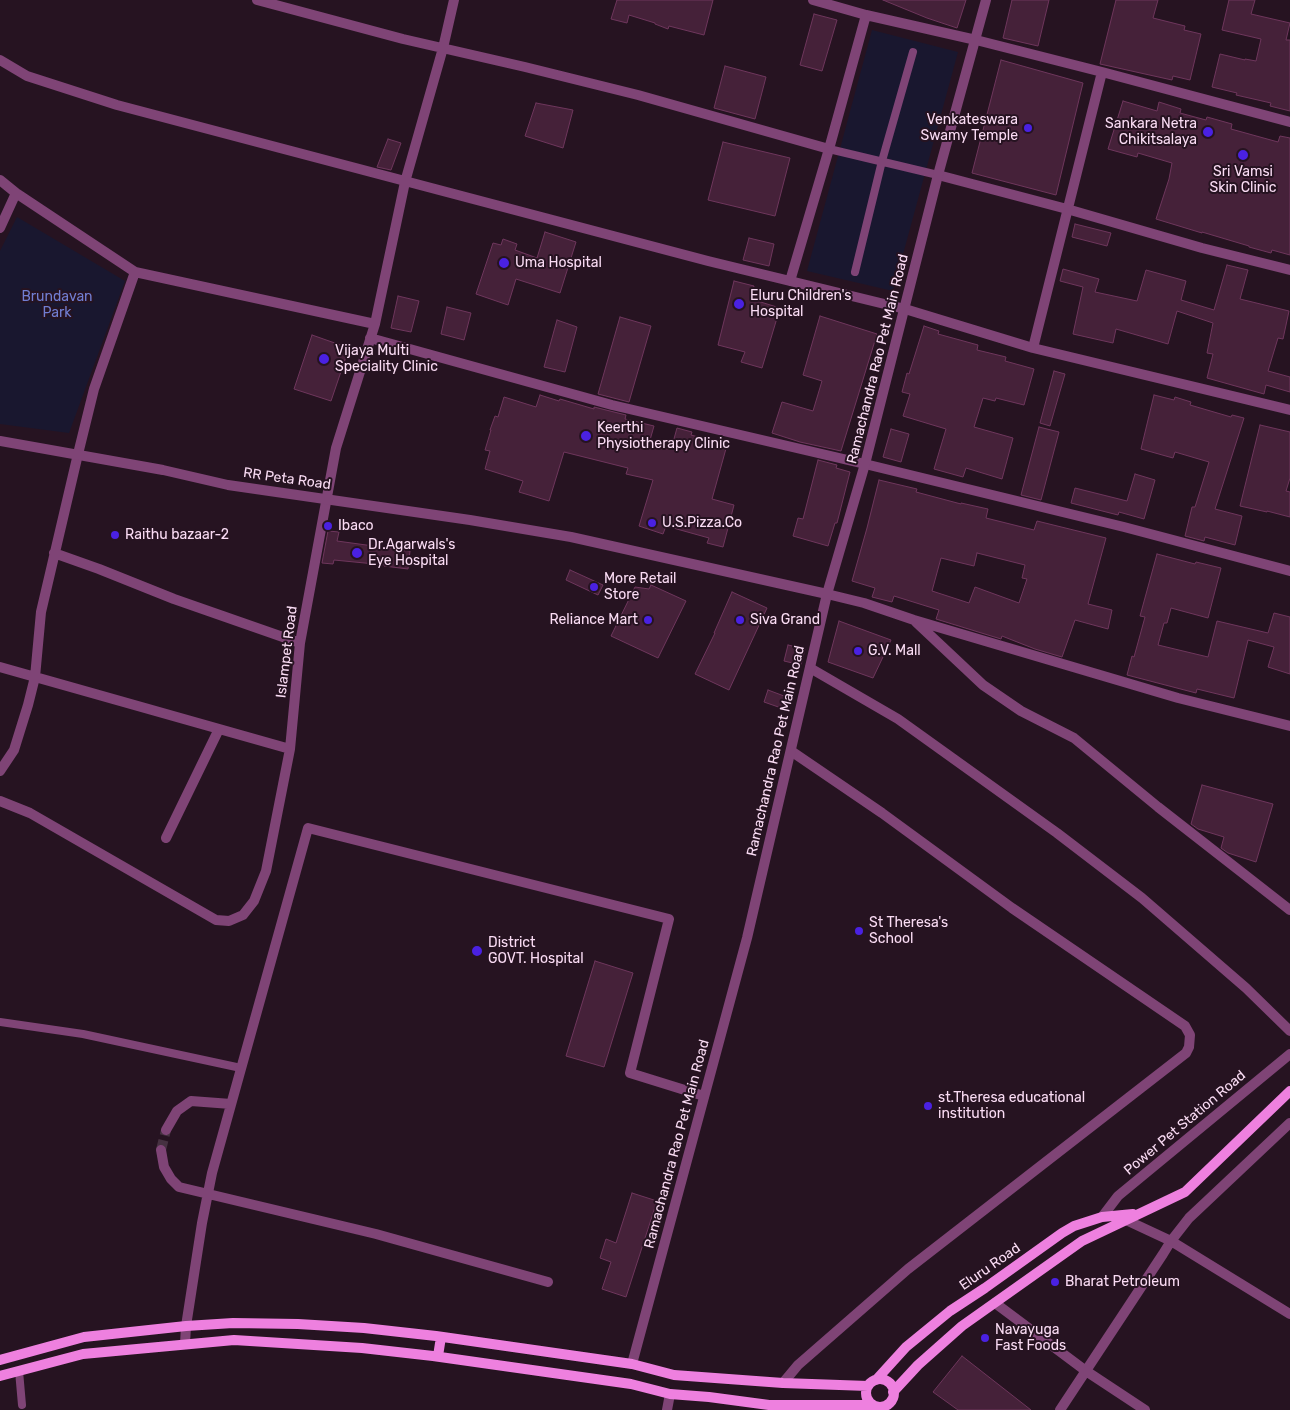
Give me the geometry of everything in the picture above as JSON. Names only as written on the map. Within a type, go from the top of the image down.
[{"type":"main road","name":"Eluru Road","points":[[876,1407],[893,1401],[918,1365],[962,1326],[1082,1241],[1185,1192],[1290,1091]]},
{"type":"main road","name":"Eluru Road","points":[[872,1383],[906,1347],[950,1311],[986,1288],[1062,1233],[1074,1226],[1102,1217],[1139,1213]]},
{"type":"main road","points":[[1074,1226],[1080,1233],[1082,1241]]},
{"type":"main road","points":[[0,1360],[84,1336],[186,1326],[298,1324],[364,1328],[441,1337],[632,1364],[674,1375],[783,1383],[872,1383],[881,1379],[886,1380],[892,1388],[893,1401]]},
{"type":"main road","points":[[438,1356],[441,1337]]},
{"type":"main road","points":[[0,1376],[84,1354],[234,1340],[362,1348],[438,1356],[631,1384],[670,1394],[769,1405],[876,1407]]},
{"type":"main road","points":[[872,1383],[866,1396],[876,1407]]},
{"type":"street","points":[[257,0],[403,39],[638,95],[829,149]]},
{"type":"street","name":"Islampet Road","points":[[0,801],[30,813],[216,920],[230,922],[243,915],[254,901],[266,871],[290,749],[300,642],[336,448],[375,324],[404,182],[443,48],[454,0]]},
{"type":"street","points":[[813,0],[1102,72],[1290,122]]},
{"type":"street","name":"Ramachandra Rao Pet Main Road","points":[[632,1364],[747,938],[827,594],[865,464],[938,175],[986,0]]},
{"type":"street","points":[[790,281],[866,14]]},
{"type":"street","points":[[0,60],[27,76],[118,105],[404,182],[905,309],[1033,348],[1290,410]]},
{"type":"street","points":[[1033,348],[1102,72]]},
{"type":"street","points":[[938,175],[1067,209],[1202,248],[1290,270]]},
{"type":"street","points":[[0,180],[135,272],[375,324]]},
{"type":"street","points":[[0,228],[16,192]]},
{"type":"street","points":[[0,771],[14,750],[28,705],[35,677],[41,612],[94,389],[135,272]]},
{"type":"street","points":[[370,338],[612,405],[1124,527],[1290,571]]},
{"type":"street","name":"RR Peta Road","points":[[0,441],[163,470],[228,485],[470,520],[571,537],[864,603],[914,620],[1178,698],[1290,726]]},
{"type":"street","points":[[54,553],[174,599],[300,642]]},
{"type":"street","points":[[914,620],[983,686],[1021,711],[1074,738],[1158,807],[1290,910]]},
{"type":"street","points":[[0,667],[290,749]]},
{"type":"street","points":[[810,668],[898,719],[1057,833],[1142,898],[1246,988],[1290,1031]]},
{"type":"street","points":[[166,838],[219,729]]},
{"type":"street","points":[[783,1383],[798,1365],[908,1269],[1186,1053],[1189,1047],[1190,1035],[1185,1026],[1012,908],[882,813],[790,751]]},
{"type":"street","points":[[185,1344],[186,1326],[208,1193],[308,828],[669,919],[630,1073],[704,1096]]},
{"type":"street","name":"Power Pet Station Road","points":[[1102,1217],[1118,1196],[1290,1054]]},
{"type":"street","points":[[166,1130],[177,1111],[191,1101],[231,1104]]},
{"type":"street","points":[[1060,1410],[1171,1241],[1189,1218],[1290,1123]]},
{"type":"street","points":[[161,1150],[164,1167],[171,1179],[179,1187],[376,1234],[548,1282]]},
{"type":"street","points":[[1126,1220],[1171,1241],[1289,1312]]},
{"type":"street","points":[[995,1303],[1086,1371],[1144,1410]]},
{"type":"street","points":[[666,1410],[670,1394]]},
{"type":"lane","points":[[855,272],[882,161],[913,52]]},
{"type":"lane","points":[[829,149],[938,175]]},
{"type":"lane","points":[[0,1022],[83,1034],[241,1068]]},
{"type":"lane","points":[[19,1371],[22,1405]]},
{"type":"green space","points":[[872,30],[958,52],[893,291],[807,271]]},
{"type":"green space","name":"Brundavan Park","points":[[17,217],[125,281],[69,433],[0,424],[0,251]]},
{"type":"building","points":[[617,0],[713,0],[704,35],[669,26],[668,29],[629,15],[627,23],[611,19]]},
{"type":"building","points":[[883,0],[966,0],[957,28]]},
{"type":"building","points":[[1012,0],[1049,0],[1038,46],[1003,38]]},
{"type":"building","points":[[1116,0],[1158,0],[1153,18],[1185,26],[1184,30],[1201,34],[1190,80],[1173,76],[1172,80],[1100,64]]},
{"type":"building","points":[[1229,0],[1255,0],[1251,14],[1290,23],[1286,40],[1290,40],[1290,111],[1270,106],[1271,103],[1212,87],[1220,54],[1256,61],[1261,39],[1222,30]]},
{"type":"building","points":[[814,14],[837,20],[822,71],[800,65]]},
{"type":"building","name":"Venkateswara Swamy Temple","points":[[1001,60],[1083,83],[1056,195],[972,173]]},
{"type":"building","points":[[725,66],[766,77],[755,119],[714,108]]},
{"type":"building","points":[[1123,101],[1157,111],[1159,102],[1181,109],[1180,113],[1206,120],[1207,117],[1232,124],[1231,129],[1278,142],[1280,136],[1290,138],[1290,255],[1272,250],[1271,253],[1156,219],[1169,179],[1172,163],[1138,153],[1137,157],[1108,149]]},
{"type":"building","points":[[536,103],[573,110],[563,148],[525,136]]},
{"type":"building","points":[[388,139],[401,143],[391,170],[377,167]]},
{"type":"building","points":[[723,142],[790,158],[775,216],[708,200]]},
{"type":"building","points":[[1075,224],[1111,233],[1107,246],[1072,237]]},
{"type":"building","points":[[545,232],[576,242],[560,293],[516,279],[508,305],[476,294],[493,243],[501,245],[503,239],[517,244],[515,250],[537,258]]},
{"type":"building","points":[[749,238],[774,244],[769,266],[743,260]]},
{"type":"building","points":[[1227,265],[1248,270],[1240,299],[1289,311],[1283,339],[1278,338],[1268,371],[1290,377],[1290,392],[1266,385],[1264,394],[1207,378],[1213,354],[1207,353],[1213,323],[1177,311],[1168,344],[1116,329],[1113,343],[1073,334],[1083,287],[1060,281],[1063,269],[1099,279],[1095,292],[1137,301],[1146,270],[1186,281],[1181,300],[1214,310]]},
{"type":"building","points":[[734,281],[754,286],[751,299],[780,308],[762,368],[741,362],[745,352],[718,345]]},
{"type":"building","points":[[398,296],[419,301],[411,332],[391,328]]},
{"type":"building","points":[[447,307],[471,313],[464,340],[441,334]]},
{"type":"building","points":[[820,316],[877,334],[841,451],[800,442],[772,433],[782,402],[813,411],[822,381],[803,375]]},
{"type":"building","points":[[620,317],[651,326],[629,402],[598,394]]},
{"type":"building","points":[[557,320],[577,327],[565,372],[544,367]]},
{"type":"building","points":[[924,326],[939,331],[938,334],[978,345],[977,350],[1006,357],[1005,361],[1034,369],[1024,405],[996,398],[995,401],[983,398],[974,427],[1013,438],[1002,479],[966,468],[963,477],[934,469],[946,429],[903,416],[910,394],[902,392]]},
{"type":"building","points":[[312,335],[349,348],[331,401],[294,389]]},
{"type":"building","points":[[1054,371],[1065,374],[1050,426],[1040,423]]},
{"type":"building","points":[[540,395],[559,401],[560,399],[594,409],[594,407],[626,415],[625,419],[654,426],[650,440],[672,446],[677,428],[692,432],[691,435],[727,445],[712,499],[734,505],[723,547],[707,543],[709,538],[666,526],[663,534],[639,526],[653,480],[626,474],[628,468],[564,452],[549,501],[519,492],[523,481],[485,469],[490,451],[485,450],[490,430],[495,416],[498,417],[504,397],[536,407]]},
{"type":"building","points":[[1154,395],[1174,400],[1175,397],[1191,402],[1190,405],[1231,417],[1232,415],[1244,418],[1215,509],[1242,516],[1235,545],[1205,537],[1204,541],[1185,536],[1192,507],[1195,507],[1209,462],[1175,452],[1173,458],[1141,449]]},
{"type":"building","points":[[1260,425],[1290,432],[1290,478],[1286,491],[1290,492],[1290,517],[1240,506]]},
{"type":"building","points":[[1039,427],[1059,432],[1041,500],[1021,495]]},
{"type":"building","points":[[891,429],[909,434],[901,462],[883,457]]},
{"type":"building","points":[[818,460],[837,465],[836,468],[850,472],[837,523],[835,523],[828,546],[793,536],[798,518],[803,519]]},
{"type":"building","points":[[1135,474],[1155,480],[1144,519],[1119,512],[1118,515],[1071,503],[1075,488],[1127,501]]},
{"type":"building","points":[[879,480],[917,489],[916,492],[961,504],[988,509],[986,518],[1034,530],[1037,521],[1106,538],[1088,604],[1112,610],[1108,629],[1075,620],[1062,657],[1002,636],[1001,639],[936,619],[939,610],[894,596],[892,602],[872,597],[875,588],[852,581]],"holes":[[[977,553],[1025,565],[1022,578],[1027,579],[1019,603],[975,587],[969,603],[932,591],[941,558],[974,566]]]},
{"type":"building","points":[[328,531],[339,532],[337,541],[410,551],[408,569],[334,560],[333,564],[322,563]]},
{"type":"building","points":[[1157,554],[1195,564],[1196,562],[1221,568],[1208,618],[1171,608],[1167,623],[1164,623],[1158,645],[1208,657],[1217,621],[1268,633],[1274,613],[1290,617],[1290,674],[1268,667],[1274,647],[1248,640],[1234,698],[1197,689],[1196,693],[1127,675],[1145,617],[1140,616]]},
{"type":"building","points":[[570,570],[603,585],[598,595],[566,580]]},
{"type":"building","name":"Reliance Mart","points":[[651,585],[686,601],[658,658],[611,636],[635,587],[649,589]]},
{"type":"building","points":[[732,592],[767,608],[729,690],[695,674]]},
{"type":"building","name":"G.V. Mall","points":[[839,621],[891,640],[873,678],[828,662]]},
{"type":"building","points":[[788,645],[805,649],[801,665],[784,661]]},
{"type":"building","points":[[768,690],[792,699],[787,710],[764,702]]},
{"type":"building","points":[[1202,785],[1273,804],[1256,862],[1228,853],[1221,848],[1224,837],[1198,829],[1191,824]]},
{"type":"building","points":[[595,961],[633,973],[604,1067],[566,1056]]},
{"type":"building","points":[[632,1193],[657,1201],[626,1297],[602,1289],[611,1262],[600,1258],[606,1239],[616,1243]]},
{"type":"building","points":[[962,1356],[1031,1410],[958,1410],[933,1392]]},
{"type":"tunnel","points":[[161,1150],[166,1130]]},
{"type":"place","name":"Venkateswara Swamy Temple","points":[[1028,128]]},
{"type":"place","name":"Sankara Netra Chikitsalaya","points":[[1208,132]]},
{"type":"place","name":"Sri Vamsi Skin Clinic","points":[[1243,155]]},
{"type":"place","name":"Uma Hospital","points":[[504,263]]},
{"type":"place","name":"Eluru Children's Hospital","points":[[739,304]]},
{"type":"place","name":"Vijaya Multi Speciality Clinic","points":[[324,359]]},
{"type":"place","name":"Keerthi Physiotherapy Clinic","points":[[586,436]]},
{"type":"place","name":"U.S.Pizza.Co","points":[[652,523]]},
{"type":"place","name":"Ibaco","points":[[328,526]]},
{"type":"place","name":"Raithu bazaar-2","points":[[115,535]]},
{"type":"place","name":"Dr.Agarwals's Eye Hospital","points":[[357,553]]},
{"type":"place","name":"More Retail Store","points":[[594,587]]},
{"type":"place","name":"Reliance Mart","points":[[648,620]]},
{"type":"place","name":"Siva Grand","points":[[740,620]]},
{"type":"place","name":"G.V. Mall","points":[[858,651]]},
{"type":"place","name":"St Theresa's School","points":[[859,931]]},
{"type":"place","name":"District GOVT. Hospital","points":[[477,951]]},
{"type":"place","name":"st.Theresa educational institution","points":[[928,1106]]},
{"type":"place","name":"Bharat Petroleum","points":[[1055,1282]]},
{"type":"place","name":"Navayuga Fast Foods","points":[[985,1338]]}]
